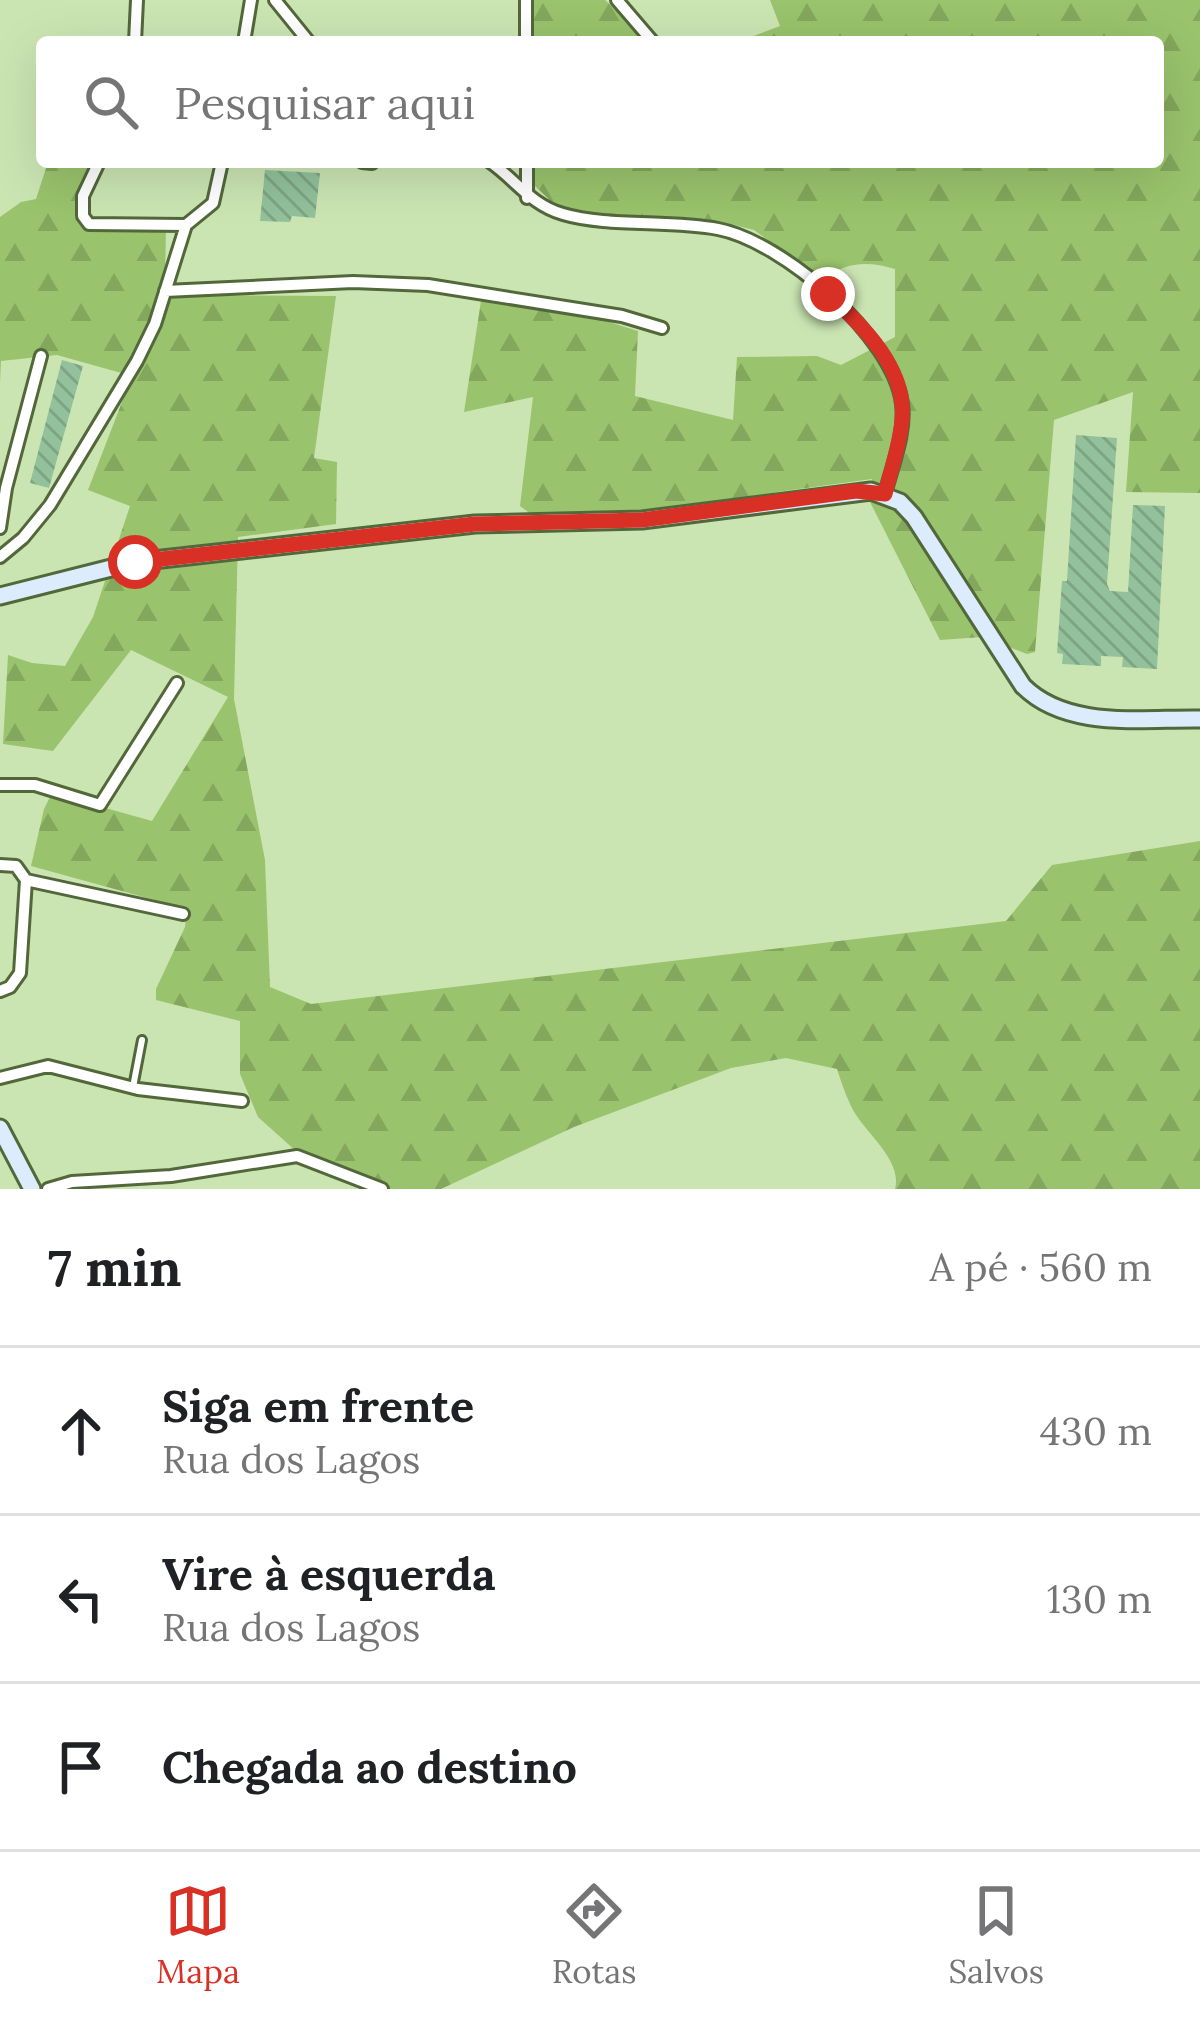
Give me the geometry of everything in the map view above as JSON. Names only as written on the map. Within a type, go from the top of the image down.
[{"type":"street","points":[[134,36],[137,0]]},
{"type":"street","points":[[245,36],[251,0]]},
{"type":"street","points":[[275,0],[303,36]]},
{"type":"street","points":[[526,0],[526,36]]},
{"type":"street","points":[[617,0],[648,36]]},
{"type":"street","points":[[96,168],[83,196],[82,216],[88,224],[186,225]]},
{"type":"street","points":[[0,557],[23,538],[78,462],[155,324],[186,225],[213,203],[221,168]]},
{"type":"street","points":[[496,168],[527,198],[565,215],[722,230],[750,238],[813,283],[866,329],[899,390],[902,424],[885,494]]},
{"type":"street","points":[[527,168],[527,198]]},
{"type":"street","points":[[165,291],[353,282],[428,285],[622,316],[662,328]]},
{"type":"street","points":[[0,528],[41,356]]},
{"type":"street","points":[[0,596],[158,560],[475,524],[642,520],[856,491],[885,494],[914,517],[1036,699],[1077,716],[1200,719]]},
{"type":"street","points":[[0,785],[35,785],[100,805],[177,683]]},
{"type":"street","points":[[0,865],[16,866],[26,880],[20,974],[0,991]]},
{"type":"street","points":[[26,880],[182,914]]},
{"type":"street","points":[[0,1078],[48,1066],[133,1088],[242,1101]]},
{"type":"street","points":[[0,1127],[32,1189]]},
{"type":"street","points":[[48,1189],[72,1182],[171,1176],[297,1156],[382,1189]]},
{"type":"lane","points":[[133,1088],[142,1040]]},
{"type":"green space","points":[[524,0],[605,0],[637,36],[525,36]]},
{"type":"green space","points":[[770,0],[1200,0],[1200,493],[1126,492],[1133,392],[1054,420],[1035,652],[1027,654],[982,637],[940,640],[870,502],[872,479],[777,492],[702,510],[532,515],[520,506],[533,397],[464,412],[481,301],[568,309],[638,331],[635,396],[733,420],[737,357],[817,356],[841,365],[895,337],[895,269],[858,264],[823,280],[754,230],[726,223],[560,210],[533,184],[532,168],[1164,168],[1164,36],[754,36],[780,26]]},
{"type":"green space","points":[[46,168],[88,168],[75,216],[81,226],[166,228],[165,277],[181,295],[336,296],[314,458],[337,462],[336,524],[238,537],[234,699],[265,860],[270,987],[311,1004],[1006,921],[1052,865],[1200,841],[1200,1189],[895,1189],[888,1156],[851,1106],[837,1069],[786,1058],[731,1068],[574,1127],[441,1189],[386,1189],[307,1161],[258,1117],[240,1074],[240,1021],[156,1000],[156,989],[185,927],[187,909],[31,866],[52,793],[152,821],[228,697],[131,650],[53,751],[3,744],[8,655],[65,666],[93,617],[130,506],[88,490],[132,376],[57,355],[1,361],[0,383],[0,217],[21,202],[36,199]]},
{"type":"building","points":[[265,170],[320,173],[315,218],[260,221]]},
{"type":"building","points":[[62,360],[83,366],[49,488],[30,483]]},
{"type":"building","points":[[1076,435],[1117,438],[1110,591],[1128,592],[1133,505],[1165,506],[1157,669],[1122,667],[1123,657],[1101,656],[1101,666],[1062,664],[1063,654],[1057,653],[1062,581],[1067,581]]},
{"type":"route","points":[[135,562],[475,524],[642,520],[856,491],[885,494],[902,424],[899,390],[866,329],[828,294]]}]
